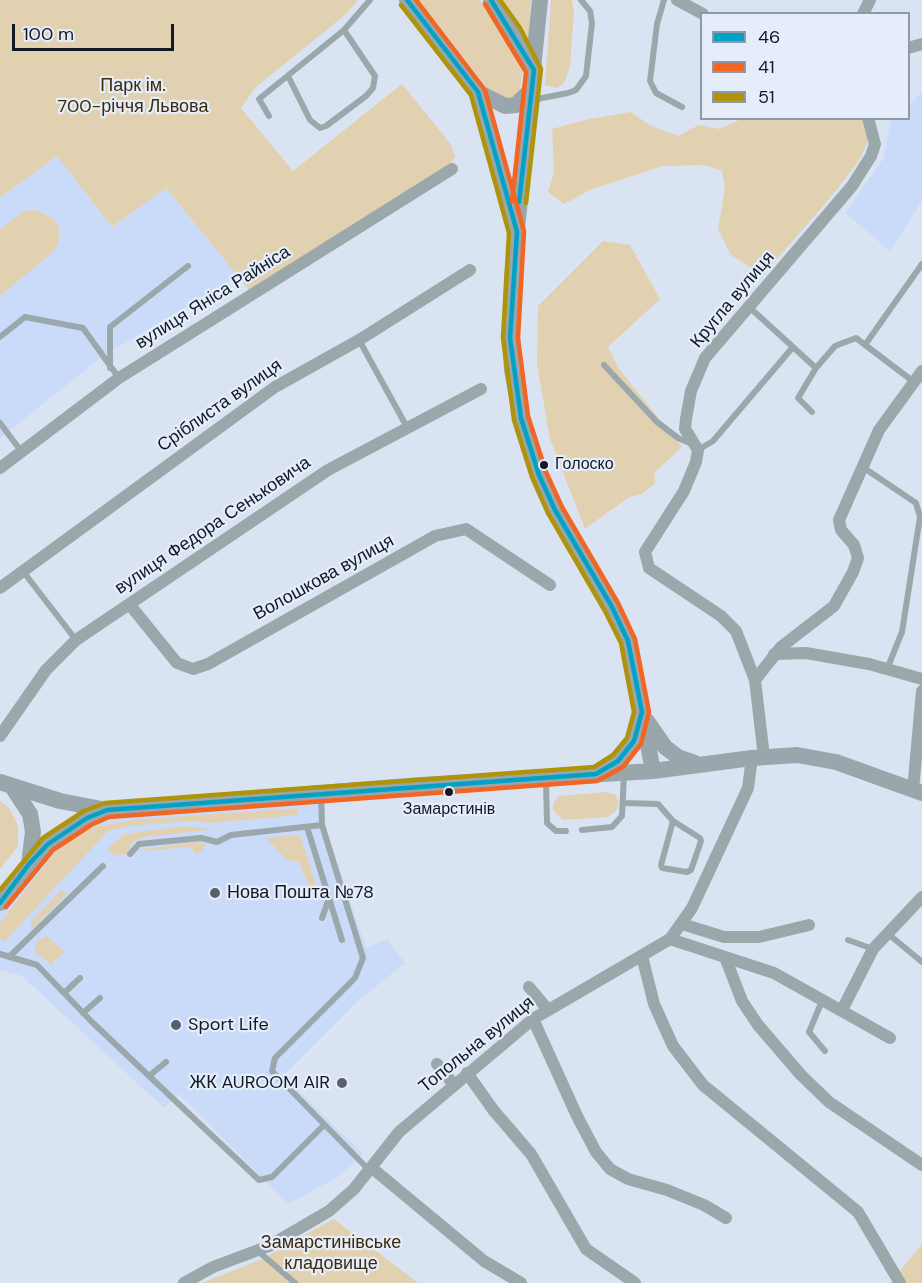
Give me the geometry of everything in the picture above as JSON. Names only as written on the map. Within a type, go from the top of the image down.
[{"type":"main road","points":[[407,0],[443,43],[478,92],[517,232]]},
{"type":"main road","points":[[491,0],[513,32],[534,70]]},
{"type":"main road","points":[[540,0],[517,232],[510,338],[521,418],[539,475],[555,510],[612,607],[628,640],[653,771]]},
{"type":"main road","points":[[478,92],[505,106],[516,105],[531,95]]},
{"type":"main road","points":[[642,712],[665,747],[678,757],[699,765]]},
{"type":"main road","points":[[596,774],[618,761],[634,741],[642,712]]},
{"type":"main road","points":[[7,785],[107,810],[653,771],[758,757],[818,758],[918,792]]},
{"type":"main road","points":[[7,785],[30,814],[33,832],[29,864]]},
{"type":"main road","points":[[0,903],[29,864],[48,844],[69,828],[107,810]]},
{"type":"street","points":[[677,0],[700,12]]},
{"type":"street","name":"Кругла вулиця","points":[[758,757],[754,680],[744,646],[736,631],[722,616],[649,568],[645,552],[684,490],[696,462],[695,447],[685,429],[691,391],[705,358],[852,186],[871,156],[875,136],[869,120]]},
{"type":"street","name":"вулиця Яніса Райніса","points":[[0,468],[115,373],[452,169]]},
{"type":"street","name":"Сріблиста вулиця","points":[[0,588],[21,570],[275,387],[359,340],[470,270]]},
{"type":"street","points":[[754,680],[774,654],[834,606],[853,572],[858,558],[854,545],[842,530],[839,520],[864,468],[879,429],[922,371]]},
{"type":"street","name":"вулиця Федора Сеньковича","points":[[0,736],[46,670],[76,640],[328,470],[481,389]]},
{"type":"street","name":"Волошкова вулиця","points":[[130,605],[177,663],[193,669],[208,664],[435,536],[466,529],[550,585]]},
{"type":"street","points":[[774,654],[806,653],[887,669],[922,679]]},
{"type":"street","points":[[918,792],[922,691]]},
{"type":"street","name":"Топольна вулиця","points":[[184,1283],[213,1267],[258,1251],[329,1211],[371,1169],[399,1132],[533,1019],[670,939],[692,908],[748,788],[758,757]]},
{"type":"street","points":[[842,1010],[873,949],[922,897]]},
{"type":"street","points":[[682,924],[724,937],[759,937],[809,925]]},
{"type":"street","points":[[670,939],[774,973],[890,1038]]},
{"type":"street","points":[[642,956],[654,1004],[673,1046],[708,1092],[858,1212],[877,1239],[900,1283]]},
{"type":"street","points":[[724,957],[742,1001],[758,1024],[801,1075],[829,1102],[922,1165]]},
{"type":"street","points":[[529,987],[548,1010]]},
{"type":"street","points":[[533,1019],[577,1116],[596,1152],[610,1169],[628,1179],[667,1190],[704,1205],[726,1218]]},
{"type":"street","points":[[437,1064],[453,1085]]},
{"type":"street","points":[[467,1073],[494,1111],[531,1154],[586,1249],[635,1283]]},
{"type":"street","points":[[371,1169],[484,1261],[521,1283]]},
{"type":"lane","points":[[269,116],[259,99],[344,30],[370,0]]},
{"type":"lane","points":[[531,95],[568,93],[576,90],[586,76],[592,23],[590,11],[581,0]]},
{"type":"lane","points":[[664,0],[657,24],[650,81],[656,93],[681,107]]},
{"type":"lane","points":[[288,76],[310,120],[320,128],[366,96],[375,84],[373,72],[344,30]]},
{"type":"lane","points":[[865,345],[922,264]]},
{"type":"lane","points":[[115,373],[110,327],[188,266]]},
{"type":"lane","points":[[748,306],[816,368]]},
{"type":"lane","points":[[0,337],[26,317],[83,328],[115,373]]},
{"type":"lane","points":[[812,412],[798,398],[816,368],[835,346],[855,338],[914,382]]},
{"type":"lane","points":[[359,340],[408,429]]},
{"type":"lane","points":[[604,365],[657,422],[678,438],[695,447],[707,446],[720,434],[794,347]]},
{"type":"lane","points":[[0,423],[21,451]]},
{"type":"lane","points":[[864,468],[916,503],[920,517],[902,632],[887,669]]},
{"type":"lane","points":[[21,570],[76,640]]},
{"type":"lane","points":[[582,830],[612,827],[622,816],[624,772]]},
{"type":"lane","points":[[546,777],[548,823],[556,831],[566,831]]},
{"type":"lane","points":[[321,793],[322,825],[363,958],[355,978],[272,1064],[275,1076],[323,1126],[371,1169]]},
{"type":"lane","points":[[624,803],[658,804],[673,821],[701,841],[687,872],[662,868],[660,865],[673,821]]},
{"type":"lane","points":[[130,854],[139,844],[201,838],[217,842],[231,835],[322,825]]},
{"type":"lane","points":[[307,827],[342,940]]},
{"type":"lane","points":[[9,957],[103,866]]},
{"type":"lane","points":[[322,918],[329,900]]},
{"type":"lane","points":[[886,933],[922,962]]},
{"type":"lane","points":[[848,940],[873,949]]},
{"type":"lane","points":[[0,954],[37,965],[83,1013],[259,1180],[272,1177],[323,1126]]},
{"type":"lane","points":[[64,993],[80,978]]},
{"type":"lane","points":[[83,1013],[100,998]]},
{"type":"lane","points":[[822,1000],[809,1032],[825,1051]]},
{"type":"lane","points":[[149,1076],[166,1062]]},
{"type":"lane","points":[[258,1251],[295,1283]]},
{"type":"shaded area","points":[[922,92],[922,201],[890,251],[845,213],[883,159],[891,121],[910,120],[910,104]]},
{"type":"shaded area","points":[[57,156],[112,227],[166,188],[238,276],[103,356],[0,438],[0,198]]},
{"type":"shaded area","points":[[325,800],[325,825],[366,948],[387,939],[405,963],[358,1001],[283,1076],[363,1154],[338,1177],[288,1204],[179,1094],[164,1108],[22,976],[0,970],[0,912],[34,865],[50,849],[105,816]]},
{"type":"green space","name":"Парк ім. 700-річчя Львова","points":[[0,0],[358,0],[345,15],[256,87],[241,108],[293,171],[402,84],[450,143],[455,156],[450,165],[249,290],[166,188],[112,227],[57,156],[0,198]]},
{"type":"green space","points":[[418,0],[480,0],[500,24],[523,69],[519,95],[508,101],[492,94]]},
{"type":"green space","points":[[498,0],[531,0],[528,48]]},
{"type":"green space","points":[[551,0],[572,0],[574,12],[570,67],[564,83],[557,88],[545,85]]},
{"type":"green space","points":[[631,112],[651,126],[678,136],[699,125],[720,129],[739,120],[864,120],[870,136],[860,159],[830,198],[763,275],[731,255],[718,229],[725,188],[722,171],[705,165],[663,166],[592,189],[564,204],[548,192],[554,172],[552,129],[589,119]]},
{"type":"green space","points":[[36,210],[54,219],[59,229],[59,239],[55,250],[0,296],[0,230],[24,211]]},
{"type":"green space","points":[[603,241],[630,245],[660,299],[608,347],[619,369],[682,447],[654,473],[655,483],[642,494],[629,497],[585,529],[550,439],[537,365],[538,306]]},
{"type":"green space","points":[[607,792],[616,795],[619,803],[616,811],[608,817],[563,820],[553,810],[554,802],[559,796]]},
{"type":"green space","points":[[0,801],[9,808],[18,825],[18,846],[0,869]]},
{"type":"green space","points":[[297,808],[298,815],[212,823],[187,821],[129,826],[108,831],[5,941],[0,938],[0,923],[53,855],[81,832],[93,827],[134,820]]},
{"type":"green space","points":[[184,826],[210,829],[234,827],[145,837],[133,842],[126,854],[114,856],[108,848],[124,834]]},
{"type":"green space","points":[[299,835],[316,886],[309,887],[299,862],[287,860],[266,838]]},
{"type":"green space","points":[[198,842],[207,845],[197,855],[189,847],[143,851],[149,848]]},
{"type":"green space","points":[[61,890],[67,894],[31,930],[31,922]]},
{"type":"green space","points":[[47,936],[64,952],[51,964],[34,951],[38,940]]},
{"type":"green space","name":"Замарстинівське кладовище","points":[[334,1219],[418,1283],[202,1283],[262,1259]]},
{"type":"green space","points":[[922,1244],[922,1283],[890,1283]]},
{"type":"transit line","name":"46","points":[[0,903],[29,864],[48,844],[87,818],[107,810],[596,774],[618,761],[634,741],[642,712],[628,641],[612,607],[555,510],[539,475],[521,418],[510,338],[517,232],[478,92],[407,0]]},
{"type":"transit line","name":"41","points":[[6,907],[53,850],[91,825],[109,817],[597,781],[623,767],[641,744],[649,712],[635,639],[618,603],[562,507],[546,472],[528,416],[518,338],[524,231],[485,90],[416,0]]},
{"type":"transit line","name":"46","points":[[491,0],[534,70],[519,202]]},
{"type":"transit line","name":"51","points":[[500,0],[520,28],[541,69],[526,203]]},
{"type":"transit line","name":"41","points":[[485,4],[526,72],[512,201]]},
{"type":"transit line","name":"51","points":[[0,890],[43,838],[84,811],[105,803],[594,767],[613,755],[627,738],[634,712],[621,643],[548,513],[532,477],[514,420],[503,338],[509,233],[471,95],[401,5]]},
{"type":"place","name":"Голоско","points":[[544,465]]},
{"type":"place","name":"Замарстинів","points":[[449,792]]},
{"type":"place","name":"Нова Пошта №78","points":[[215,893]]},
{"type":"place","name":"Sport Life","points":[[176,1025]]},
{"type":"place","name":"ЖК AUROOM AIR","points":[[342,1083]]}]
